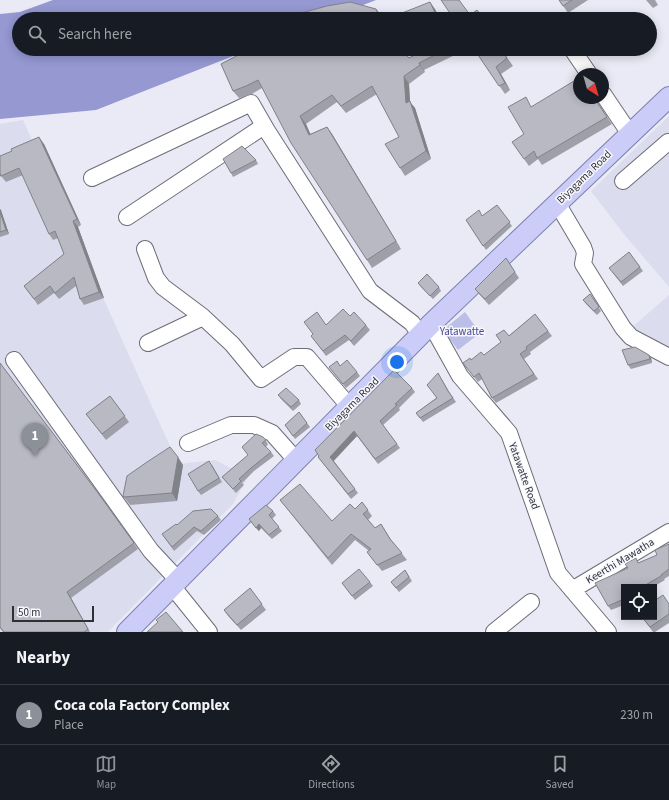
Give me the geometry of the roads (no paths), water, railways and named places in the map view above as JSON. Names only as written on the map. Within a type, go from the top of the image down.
[{"type":"main road","name":"Biyagama Road","points":[[127,632],[426,329],[669,97]]},
{"type":"street","points":[[577,56],[585,68]]},
{"type":"street","name":"Yatawatte Road","points":[[92,178],[251,103],[266,129],[370,291],[412,323],[426,329],[460,376],[509,433],[558,573],[608,632]]},
{"type":"street","points":[[609,103],[630,134]]},
{"type":"street","points":[[127,217],[264,126],[266,129]]},
{"type":"street","points":[[623,181],[669,141]]},
{"type":"street","points":[[557,203],[584,247],[585,254],[583,264],[623,328],[631,338],[669,357]]},
{"type":"street","points":[[145,249],[156,278],[163,287],[203,317],[232,344],[261,379],[294,357],[307,357],[349,406]]},
{"type":"street","points":[[148,343],[203,317]]},
{"type":"street","points":[[14,360],[210,632]]},
{"type":"street","points":[[188,443],[231,425],[254,425],[272,433],[296,460]]},
{"type":"street","name":"Keerthi Mawatha","points":[[572,590],[669,532]]},
{"type":"street","points":[[494,632],[531,602]]},
{"type":"place","name":"Coca cola Factory Complex","points":[[35,456]]},
{"type":"park label","name":"Yatawatte","points":[[462,331]]}]
